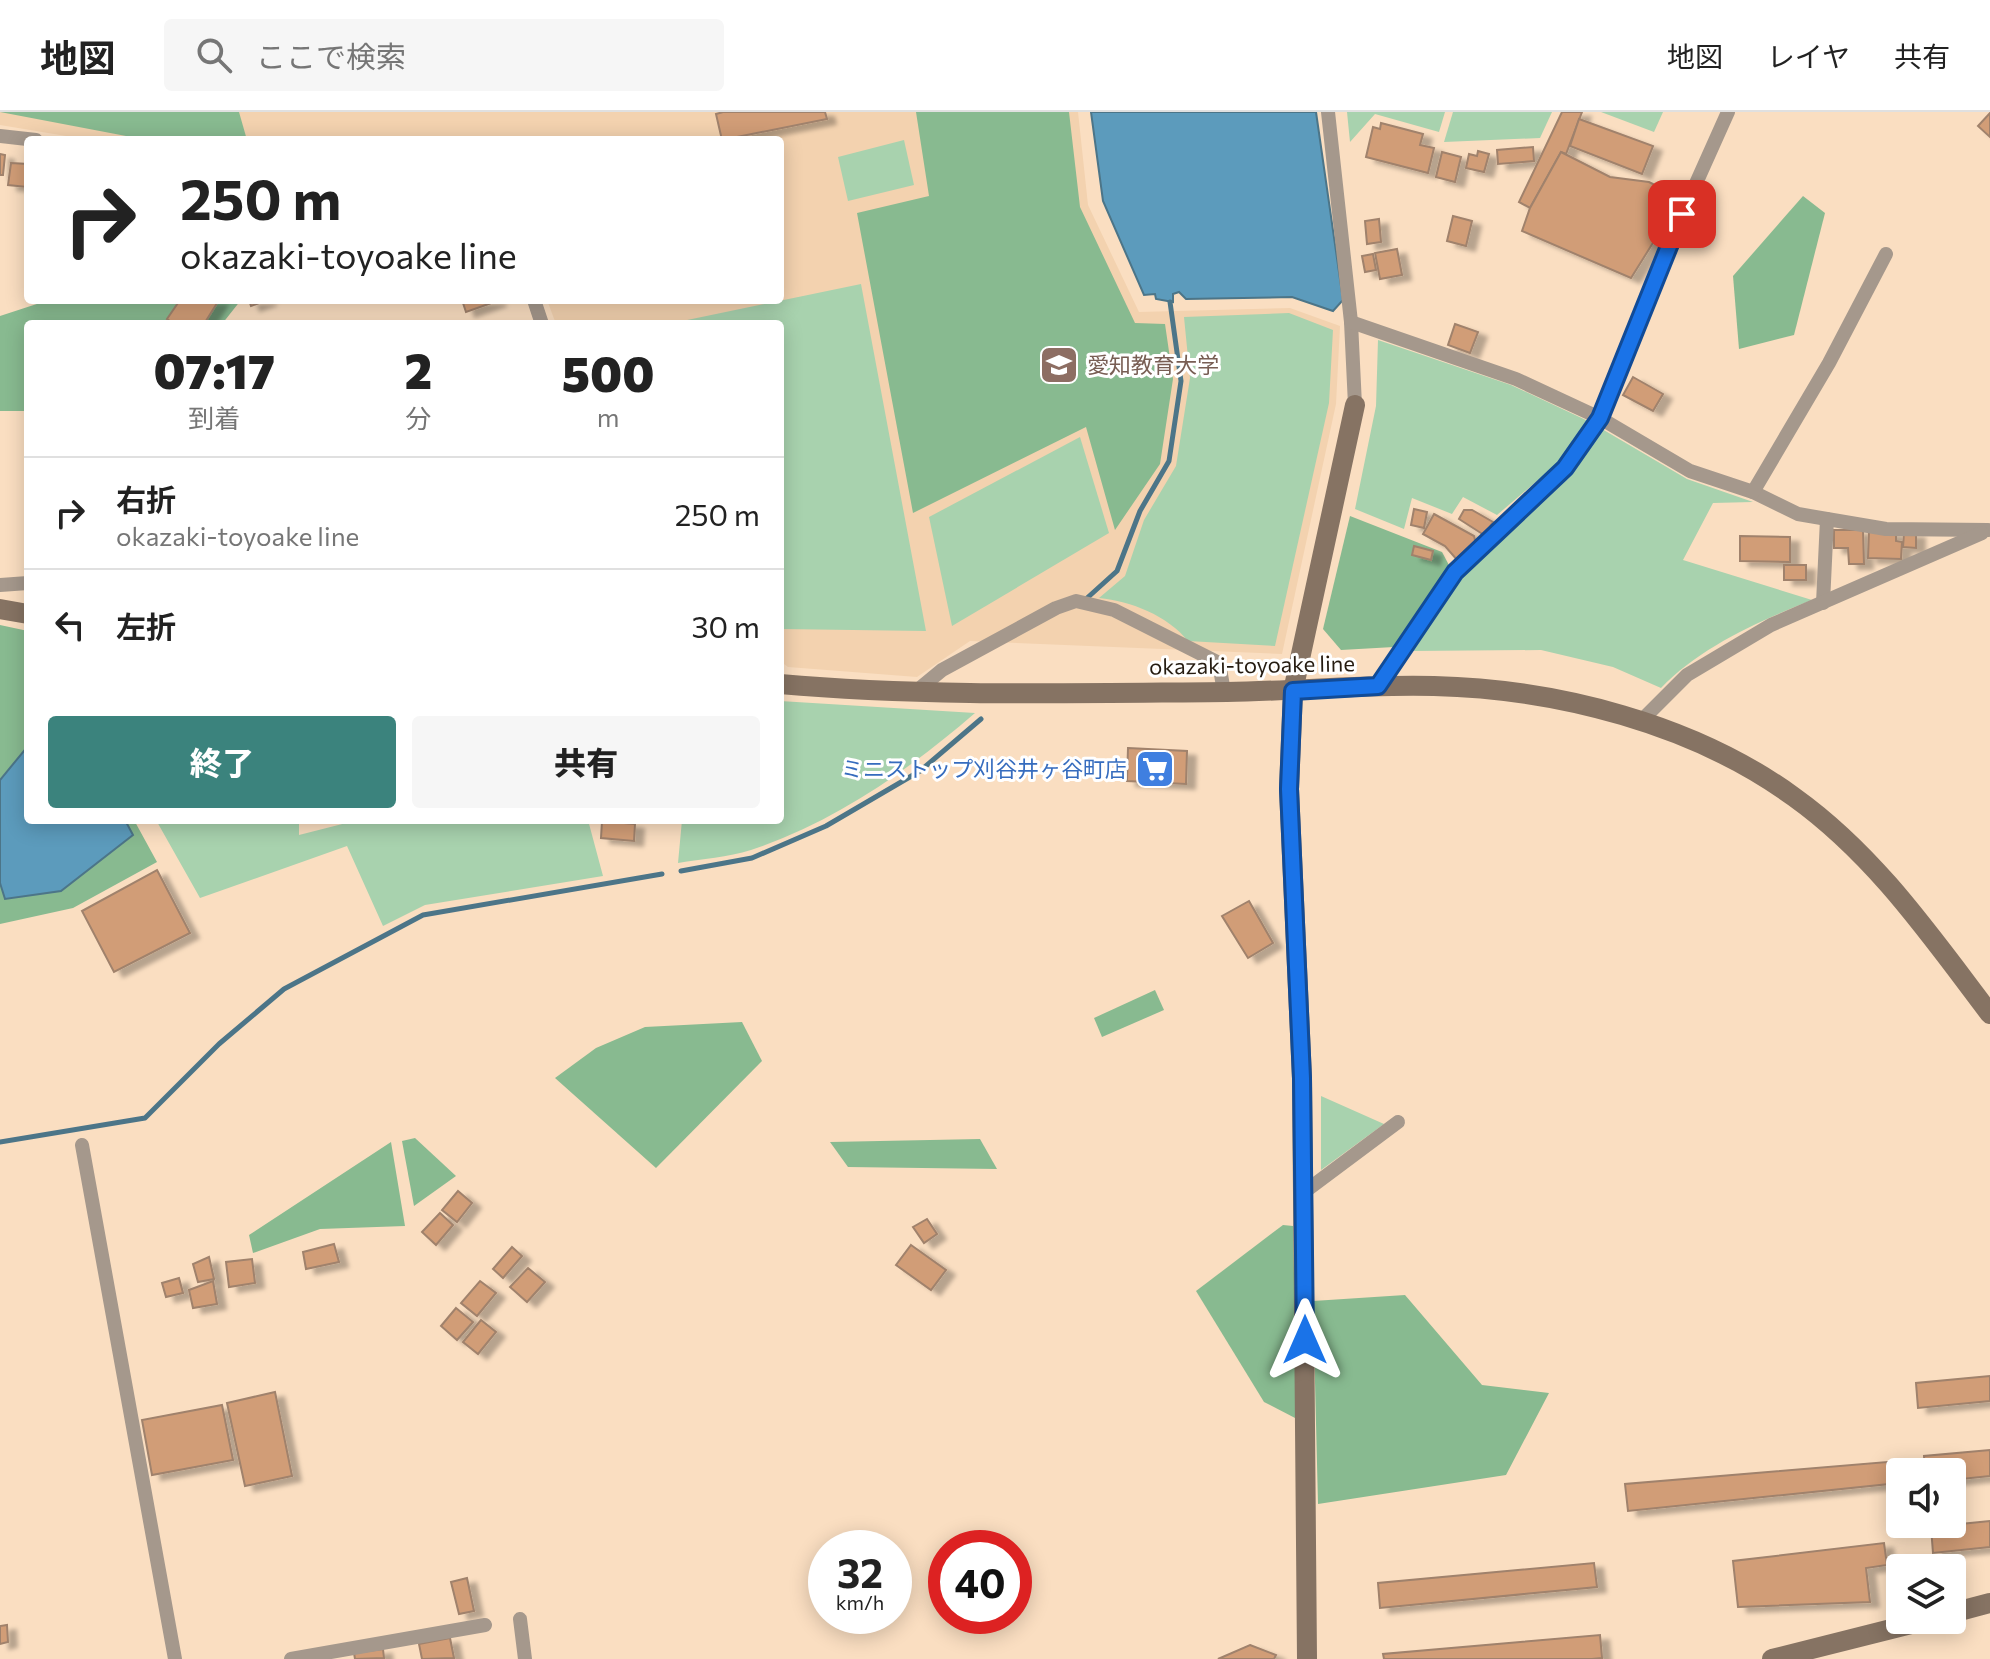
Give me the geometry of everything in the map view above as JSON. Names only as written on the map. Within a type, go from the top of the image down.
[{"type":"street","points":[[1307,1659],[1303,1193],[1289,789],[1293,691],[1355,405],[1351,322],[1328,112]]},
{"type":"street","points":[[1378,686],[1455,572],[1565,468],[1600,418],[1678,223],[1728,112]]},
{"type":"street","points":[[0,136],[24,139]]},
{"type":"street","points":[[1753,492],[1829,363],[1886,254]]},
{"type":"street","points":[[1351,322],[1516,379],[1600,418],[1690,471],[1753,492],[1798,514],[1886,529],[1989,530]]},
{"type":"street","points":[[1823,603],[1827,519]]},
{"type":"street","points":[[1639,723],[1687,675],[1771,625],[1989,530]]},
{"type":"street","points":[[0,585],[24,583]]},
{"type":"street","points":[[919,689],[955,663],[1056,608],[1076,601],[1114,610],[1219,663],[1224,692]]},
{"type":"street","points":[[0,609],[24,613]]},
{"type":"street","name":"okazaki-toyoake line","points":[[784,683],[995,693],[1293,691],[1437,686],[1561,701],[1639,723],[1720,754],[1791,794],[1884,876],[1990,1014]]},
{"type":"street","points":[[1303,1193],[1398,1122]]},
{"type":"street","points":[[82,1145],[175,1659]]},
{"type":"street","points":[[1966,1609],[1990,1603]]},
{"type":"street","points":[[520,1619],[525,1659]]},
{"type":"street","points":[[291,1659],[485,1625]]},
{"type":"street","points":[[1772,1659],[1886,1630]]},
{"type":"shaded area","name":"愛知教育大学","points":[[0,112],[1078,112],[1088,205],[1139,312],[1290,308],[1340,326],[1336,404],[1282,654],[970,641],[917,677],[788,667],[784,664],[784,320],[554,320],[548,304],[784,304],[784,136],[66,136],[0,125]]},
{"type":"green space","points":[[0,112],[239,112],[246,136],[126,136]]},
{"type":"green space","points":[[916,112],[1069,112],[1080,207],[1135,323],[1165,324],[1173,379],[1160,464],[1115,530],[1086,427],[913,513],[857,213],[929,196]]},
{"type":"green space","points":[[1347,112],[1445,112],[1439,132],[1375,114],[1350,142]]},
{"type":"green space","points":[[1453,112],[1552,112],[1540,138],[1444,142]]},
{"type":"green space","points":[[1601,112],[1663,112],[1654,132]]},
{"type":"green space","points":[[904,140],[914,185],[848,201],[838,157]]},
{"type":"green space","points":[[1803,196],[1825,213],[1794,335],[1739,349],[1733,276]]},
{"type":"green space","points":[[861,284],[926,631],[784,629],[784,320],[687,320],[764,304],[784,304],[784,300]]},
{"type":"green space","points":[[37,304],[238,304],[225,320],[24,320],[24,411],[0,411],[0,316]]},
{"type":"green space","points":[[1289,313],[1333,330],[1329,403],[1275,646],[1188,641],[1170,624],[1148,611],[1124,602],[1099,598],[1125,576],[1144,520],[1176,466],[1190,378],[1184,317]]},
{"type":"green space","points":[[1378,340],[1511,385],[1588,421],[1559,462],[1497,515],[1463,497],[1452,514],[1412,498],[1404,529],[1355,509],[1376,406]]},
{"type":"green space","points":[[1602,429],[1687,479],[1753,502],[1713,503],[1683,560],[1812,600],[1751,626],[1712,648],[1661,688],[1613,667],[1541,650],[1410,651],[1462,576],[1570,475]]},
{"type":"green space","points":[[1080,437],[1109,533],[952,626],[929,517]]},
{"type":"green space","points":[[1350,516],[1442,552],[1450,567],[1394,647],[1341,650],[1323,629]]},
{"type":"green space","points":[[0,625],[24,630],[24,824],[136,824],[157,862],[73,908],[0,924]]},
{"type":"green space","points":[[784,701],[975,713],[897,774],[812,825],[751,850],[678,863],[682,824],[784,824]]},
{"type":"green space","points":[[158,824],[299,824],[299,835],[342,824],[589,824],[603,876],[425,905],[383,926],[347,846],[200,898]]},
{"type":"green space","points":[[1155,990],[1164,1010],[1102,1037],[1094,1018]]},
{"type":"green space","points":[[742,1022],[762,1061],[656,1168],[555,1078],[596,1048],[645,1027]]},
{"type":"green space","points":[[1321,1096],[1384,1124],[1321,1170]]},
{"type":"green space","points":[[415,1138],[456,1176],[414,1206],[402,1141]]},
{"type":"green space","points":[[980,1139],[997,1169],[848,1167],[830,1142]]},
{"type":"green space","points":[[391,1142],[405,1226],[320,1229],[253,1253],[249,1235]]},
{"type":"green space","points":[[1283,1225],[1293,1226],[1297,1419],[1264,1402],[1196,1291]]},
{"type":"green space","points":[[1405,1295],[1482,1385],[1549,1393],[1506,1475],[1318,1504],[1313,1301]]},
{"type":"water","points":[[1091,112],[1316,112],[1343,300],[1333,311],[1292,297],[1186,299],[1179,292],[1173,294],[1173,302],[1156,299],[1155,294],[1144,295],[1103,201]]},
{"type":"water","points":[[24,751],[24,824],[127,824],[133,835],[61,891],[5,899],[0,883],[0,780]]},
{"type":"building","points":[[825,112],[827,119],[742,136],[721,136],[716,114]]},
{"type":"building","points":[[1562,112],[1582,112],[1566,154],[1561,152],[1530,208],[1519,202]]},
{"type":"building","points":[[1990,113],[1990,137],[1978,126]]},
{"type":"building","points":[[1579,119],[1653,146],[1642,174],[1570,146]]},
{"type":"building","points":[[1381,123],[1423,134],[1420,145],[1434,148],[1428,173],[1366,157],[1373,127],[1380,129]]},
{"type":"building","points":[[1533,147],[1534,161],[1498,164],[1497,150]]},
{"type":"building","points":[[1478,151],[1489,154],[1484,172],[1466,168],[1469,154],[1477,156]]},
{"type":"building","points":[[1442,152],[1461,157],[1455,182],[1436,177]]},
{"type":"building","points":[[1561,152],[1610,177],[1649,182],[1681,198],[1631,278],[1522,231],[1530,208]]},
{"type":"building","points":[[0,154],[5,155],[3,175],[0,175]]},
{"type":"building","points":[[11,163],[24,164],[24,187],[8,185]]},
{"type":"building","points":[[1453,216],[1472,221],[1466,246],[1447,241]]},
{"type":"building","points":[[1379,219],[1381,242],[1367,244],[1365,221]]},
{"type":"building","points":[[1397,249],[1402,275],[1380,279],[1375,253]]},
{"type":"building","points":[[1373,254],[1376,270],[1365,272],[1362,256]]},
{"type":"building","points":[[177,304],[216,304],[206,320],[167,319]]},
{"type":"building","points":[[463,304],[489,304],[466,312]]},
{"type":"building","points":[[1455,324],[1478,332],[1470,353],[1448,345]]},
{"type":"building","points":[[1633,377],[1663,394],[1653,411],[1623,395]]},
{"type":"building","points":[[1414,509],[1427,512],[1424,528],[1411,525]]},
{"type":"building","points":[[1464,510],[1472,510],[1493,522],[1484,535],[1459,519]]},
{"type":"building","points":[[1434,514],[1474,536],[1476,544],[1458,561],[1445,546],[1423,534]]},
{"type":"building","points":[[1834,530],[1863,530],[1864,564],[1849,564],[1848,548],[1834,548]]},
{"type":"building","points":[[1869,530],[1896,532],[1896,541],[1902,542],[1901,559],[1868,558]]},
{"type":"building","points":[[1904,533],[1916,533],[1916,548],[1903,547]]},
{"type":"building","points":[[1740,536],[1790,537],[1790,562],[1740,561]]},
{"type":"building","points":[[1414,546],[1433,551],[1431,560],[1412,555]]},
{"type":"building","points":[[1784,565],[1806,565],[1806,580],[1784,580]]},
{"type":"building","points":[[1128,748],[1187,751],[1186,784],[1127,781]]},
{"type":"building","points":[[602,824],[635,824],[634,841],[601,838]]},
{"type":"building","points":[[157,870],[190,933],[114,972],[82,911]]},
{"type":"building","points":[[1249,901],[1273,943],[1248,958],[1222,916]]},
{"type":"building","points":[[458,1191],[472,1203],[457,1222],[442,1210]]},
{"type":"building","points":[[440,1213],[453,1225],[436,1245],[422,1232]]},
{"type":"building","points":[[927,1219],[937,1234],[924,1243],[913,1227]]},
{"type":"building","points":[[334,1244],[339,1262],[306,1269],[303,1252]]},
{"type":"building","points":[[911,1245],[946,1270],[931,1290],[896,1265]]},
{"type":"building","points":[[512,1247],[522,1256],[503,1278],[493,1269]]},
{"type":"building","points":[[209,1257],[214,1279],[198,1282],[193,1264]]},
{"type":"building","points":[[252,1259],[255,1283],[229,1287],[226,1262]]},
{"type":"building","points":[[528,1268],[545,1282],[527,1302],[510,1287]]},
{"type":"building","points":[[179,1278],[183,1293],[166,1297],[162,1283]]},
{"type":"building","points":[[213,1281],[217,1304],[193,1308],[189,1290]]},
{"type":"building","points":[[480,1281],[496,1293],[477,1316],[461,1303]]},
{"type":"building","points":[[456,1308],[473,1322],[457,1340],[441,1326]]},
{"type":"building","points":[[481,1320],[496,1332],[478,1354],[463,1342]]},
{"type":"building","points":[[1990,1376],[1990,1401],[1918,1408],[1916,1383]]},
{"type":"building","points":[[275,1392],[292,1476],[245,1486],[227,1403]]},
{"type":"building","points":[[222,1405],[233,1460],[152,1475],[142,1420]]},
{"type":"building","points":[[1990,1450],[1990,1476],[1966,1479],[1966,1458],[1924,1456]]},
{"type":"building","points":[[1886,1462],[1886,1484],[1628,1511],[1625,1484]]},
{"type":"building","points":[[1990,1521],[1990,1547],[1933,1553],[1932,1538],[1966,1538],[1966,1523]]},
{"type":"building","points":[[1884,1543],[1886,1565],[1866,1568],[1870,1602],[1738,1607],[1733,1561]]},
{"type":"building","points":[[1594,1563],[1597,1587],[1380,1608],[1378,1583]]},
{"type":"building","points":[[467,1578],[474,1611],[459,1614],[451,1582]]},
{"type":"building","points":[[7,1625],[8,1642],[0,1644],[0,1626]]},
{"type":"building","points":[[1600,1635],[1602,1658],[1592,1659],[1384,1659],[1383,1654]]},
{"type":"building","points":[[450,1638],[454,1658],[422,1659],[419,1644]]},
{"type":"building","points":[[1250,1645],[1276,1655],[1274,1659],[1218,1659]]},
{"type":"building","points":[[383,1649],[384,1658],[355,1659],[354,1653]]},
{"type":"waterway","points":[[1086,599],[1117,571],[1140,511],[1169,461],[1181,381],[1170,302]]},
{"type":"waterway","points":[[681,871],[752,858],[826,826],[920,771],[981,719]]},
{"type":"waterway","points":[[0,1142],[145,1118],[219,1044],[284,989],[423,915],[662,874]]},
{"type":"place","name":"愛知教育大学","points":[[1059,365]]},
{"type":"place","name":"ミニストップ刈谷井ヶ谷町店","points":[[1155,769]]},
{"type":"route","points":[[1305,1340],[1302,1078],[1289,789],[1293,691],[1378,686],[1455,572],[1565,468],[1600,418],[1682,214]]}]
